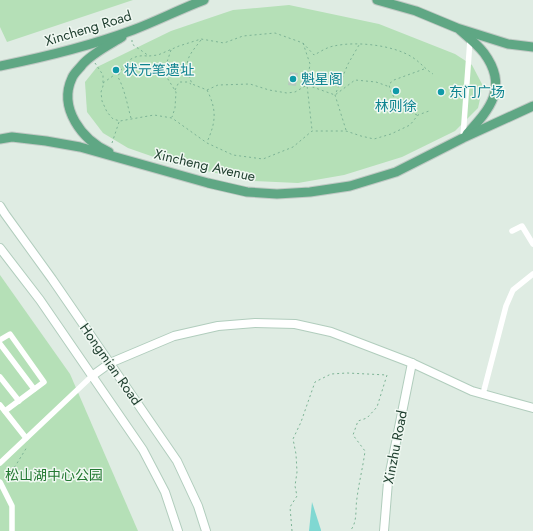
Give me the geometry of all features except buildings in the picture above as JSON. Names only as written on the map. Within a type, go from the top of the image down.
[{"type":"main road","name":"Xincheng Road","points":[[0,66],[81,46],[133,30],[177,10],[204,0]]},
{"type":"main road","points":[[377,0],[416,11],[457,28],[508,44],[533,47]]},
{"type":"main road","points":[[457,28],[483,52],[495,75],[496,89],[493,101],[487,111],[463,138]]},
{"type":"main road","points":[[127,160],[110,152],[86,137],[75,124],[70,109],[68,93],[72,77],[83,64],[91,57],[133,30]]},
{"type":"main road","name":"Xincheng Avenue","points":[[0,139],[12,138],[46,141],[80,147],[208,183],[247,192],[277,194],[310,192],[350,186],[396,172],[463,138],[533,106]]},
{"type":"main road","name":"Hongmian Road","points":[[0,206],[177,461],[198,506],[206,531]]},
{"type":"main road","name":"Hongmian Road","points":[[0,248],[40,300],[142,450],[165,492],[178,531]]},
{"type":"main road","points":[[92,376],[110,363],[174,336],[218,326],[255,323],[296,324],[331,332],[412,363],[472,391],[533,408]]},
{"type":"main road","name":"Xinzhu Road","points":[[384,531],[388,482],[412,363]]},
{"type":"street","points":[[463,138],[470,40]]},
{"type":"street","points":[[512,231],[522,226],[533,244]]},
{"type":"street","points":[[483,394],[506,306],[513,290],[533,274]]},
{"type":"street","points":[[0,340],[10,334],[44,382],[5,411]]},
{"type":"street","points":[[0,344],[34,389]]},
{"type":"street","points":[[0,463],[28,440],[92,376]]},
{"type":"street","points":[[0,377],[19,401]]},
{"type":"street","points":[[0,405],[28,440]]},
{"type":"street","points":[[0,482],[12,506],[12,531]]},
{"type":"path","points":[[133,30],[132,44],[148,56]]},
{"type":"path","points":[[103,83],[120,70],[125,63],[140,55],[158,55],[201,39],[224,43],[243,36],[276,33],[303,43],[314,55],[333,46],[360,44],[391,48],[410,56],[433,74]]},
{"type":"path","points":[[192,84],[187,71],[188,57],[201,39]]},
{"type":"path","points":[[303,43],[310,64],[307,85],[312,131]]},
{"type":"path","points":[[346,131],[335,96],[348,64],[360,44]]},
{"type":"path","points":[[171,50],[166,65],[166,76],[176,92],[175,108],[172,118]]},
{"type":"path","points":[[91,57],[102,74],[102,102],[106,112],[113,119],[120,121],[154,115],[172,118],[207,143],[233,155],[263,159],[293,147],[312,131],[346,131],[374,139],[391,134],[410,125],[418,115],[429,111]]},
{"type":"path","points":[[418,115],[406,110],[390,92],[389,84],[394,80],[425,69]]},
{"type":"path","points":[[120,70],[118,77],[123,88],[132,119]]},
{"type":"path","points":[[335,96],[355,80],[376,82],[390,87]]},
{"type":"path","points":[[174,90],[179,82],[186,82],[207,90],[213,102],[214,116],[207,143]]},
{"type":"path","points":[[207,90],[218,85],[250,84],[269,90],[287,93],[295,92],[307,85]]},
{"type":"path","points":[[307,85],[335,96]]},
{"type":"path","points":[[450,96],[466,98]]},
{"type":"path","points":[[110,152],[120,121]]},
{"type":"path","points":[[292,531],[290,507],[297,496],[296,454],[293,439],[301,422],[315,382],[331,374],[347,373],[387,375],[377,407],[368,418],[358,421],[353,435],[365,451],[356,499],[356,515],[350,531]]},
{"type":"path","points":[[0,482],[11,473],[28,440]]},
{"type":"green space","points":[[0,0],[133,0],[7,42],[0,27]]},
{"type":"green space","points":[[289,5],[379,24],[455,54],[472,65],[483,86],[478,108],[455,131],[402,157],[344,175],[298,183],[253,181],[174,164],[128,148],[103,133],[87,112],[85,82],[97,67],[171,31],[233,10]]},
{"type":"green space","name":"松山湖中心公园","points":[[0,275],[70,374],[138,531],[0,531]]},
{"type":"water","points":[[312,502],[321,530],[321,531],[309,531]]},
{"type":"place","name":"状元笔遗址","points":[[116,70]]},
{"type":"place","name":"魁星阁","points":[[293,79]]},
{"type":"place","name":"林则徐","points":[[396,91]]},
{"type":"place","name":"东门广场","points":[[441,92]]}]
